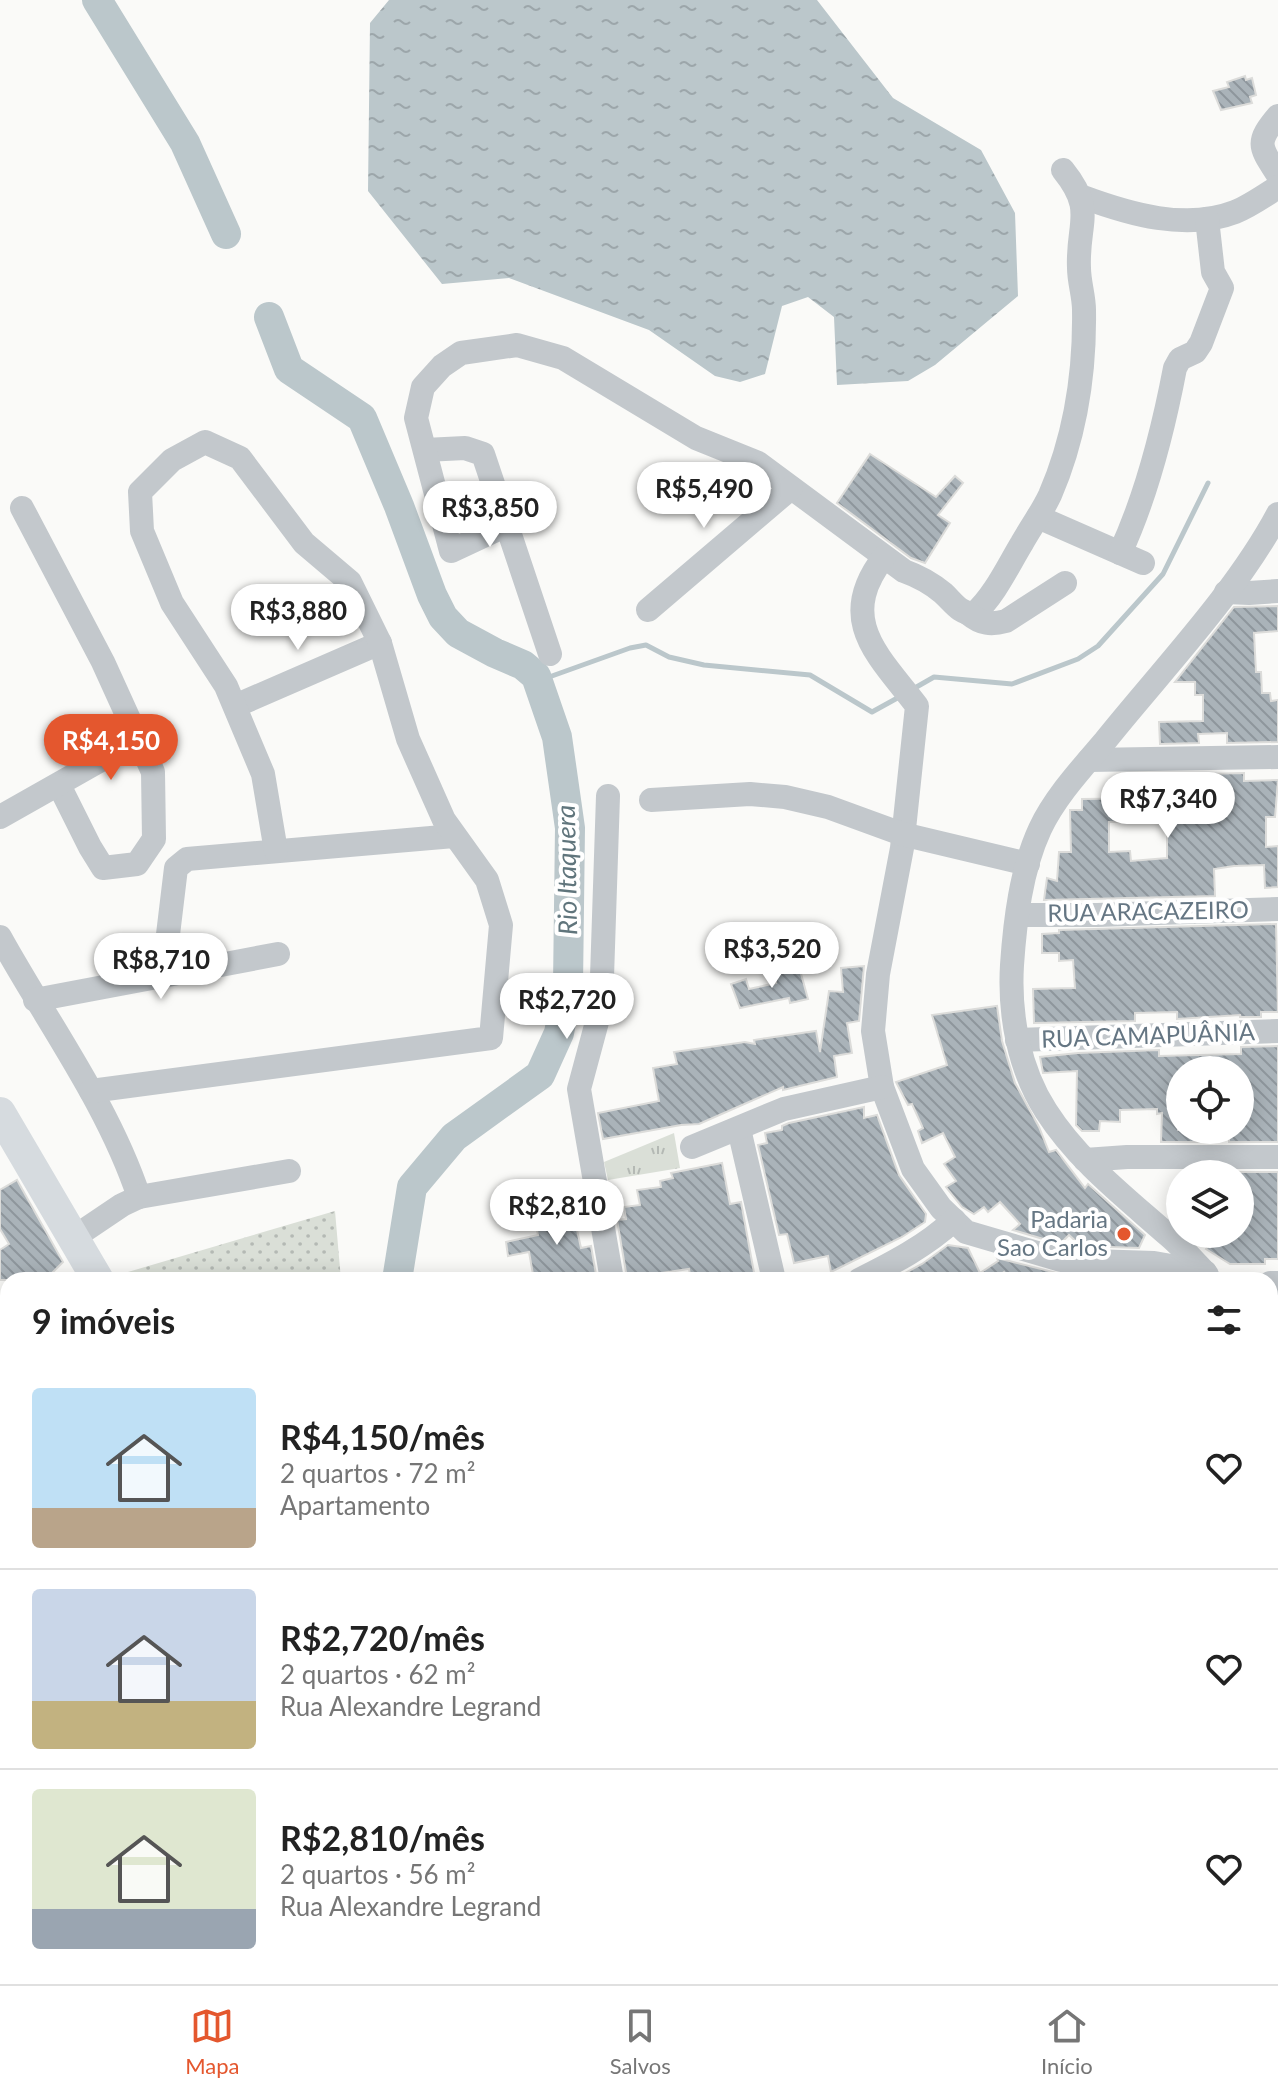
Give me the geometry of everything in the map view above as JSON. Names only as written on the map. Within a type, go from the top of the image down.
[{"type":"main road","points":[[0,1113],[93,1272]]},
{"type":"street","points":[[1278,116],[1262,137],[1262,148],[1278,175]]},
{"type":"street","points":[[1063,170],[1083,197],[1133,214],[1207,219],[1235,212],[1278,187]]},
{"type":"street","points":[[969,614],[978,611],[992,593],[1038,517],[1051,494],[1070,437],[1080,392],[1085,307],[1078,264],[1083,197]]},
{"type":"street","points":[[1038,517],[1132,558],[1132,527],[1150,474],[1178,362],[1195,352],[1201,343],[1222,288],[1213,272],[1207,219]]},
{"type":"street","points":[[507,525],[451,551],[416,418],[423,387],[442,366],[461,353],[517,345],[563,358],[696,438],[758,463],[884,557],[904,571],[918,576],[945,595],[957,609],[981,623],[1006,621],[1065,583]]},
{"type":"street","points":[[91,1091],[491,1038],[501,925],[487,880],[444,820],[408,739],[380,643],[350,582],[304,543],[240,458],[205,442],[172,460],[140,492],[142,531],[172,603],[226,686],[235,706],[263,774],[276,851]]},
{"type":"street","points":[[425,450],[465,448],[483,454],[550,654]]},
{"type":"street","points":[[648,610],[791,488]]},
{"type":"street","points":[[22,508],[103,662],[153,772],[154,839],[137,864],[103,868],[59,785]]},
{"type":"street","points":[[1205,1272],[1070,1145],[1045,1110],[1030,1081],[1017,1040],[1011,981],[1018,915],[1028,864],[1041,827],[1089,760],[1226,592],[1278,514]]},
{"type":"street","points":[[884,557],[872,572],[867,585],[863,601],[863,627],[872,648],[917,706],[902,848],[878,974],[873,1023],[882,1087],[913,1169],[941,1208],[966,1232],[1089,1271],[1154,1263],[1192,1272]]},
{"type":"street","points":[[1226,592],[1278,591]]},
{"type":"street","points":[[235,706],[380,643]]},
{"type":"street","points":[[0,817],[138,739]]},
{"type":"street","points":[[1089,760],[1278,757]]},
{"type":"street","points":[[651,800],[750,794],[785,797],[828,807],[902,834],[1028,864]]},
{"type":"street","points":[[608,796],[601,1007],[579,1089],[611,1272]]},
{"type":"street","points":[[163,976],[176,868],[187,859],[454,836]]},
{"type":"street","name":"RUA ARACAZEIRO","points":[[1018,915],[1278,909]]},
{"type":"street","points":[[0,937],[91,1091],[128,1163],[139,1197]]},
{"type":"street","points":[[35,1000],[278,954]]},
{"type":"street","name":"RUA CAMAPUÂNIA","points":[[1017,1040],[1278,1031]]},
{"type":"street","points":[[692,1147],[784,1109],[882,1087]]},
{"type":"street","points":[[739,1129],[772,1272]]},
{"type":"street","points":[[1085,1160],[1278,1157]]},
{"type":"street","points":[[73,1238],[139,1197],[289,1171]]},
{"type":"street","points":[[874,1272],[912,1252],[954,1220]]},
{"type":"green space","points":[[674,1133],[680,1168],[608,1180],[604,1162]]},
{"type":"green space","points":[[335,1211],[340,1272],[128,1272]]},
{"type":"water","points":[[389,0],[817,0],[893,98],[981,150],[1015,213],[1018,296],[935,365],[908,381],[837,385],[834,317],[808,297],[782,306],[765,374],[740,382],[715,376],[649,330],[509,278],[442,284],[368,191],[370,23]]},
{"type":"building","points":[[1245,76],[1246,80],[1252,78],[1256,95],[1250,97],[1252,103],[1221,110],[1213,91],[1229,87],[1227,82]]},
{"type":"building","points":[[870,454],[936,497],[955,476],[963,483],[938,515],[950,523],[925,563],[911,558],[837,503]]},
{"type":"building","points":[[1278,606],[1278,631],[1254,633],[1256,672],[1261,672],[1262,693],[1270,693],[1271,701],[1278,700],[1278,742],[1227,743],[1227,733],[1198,734],[1199,743],[1160,744],[1159,722],[1203,721],[1203,695],[1195,695],[1195,682],[1175,682],[1234,607]]},
{"type":"building","points":[[1244,773],[1244,781],[1278,780],[1275,817],[1266,817],[1266,847],[1278,846],[1278,887],[1265,888],[1264,865],[1234,866],[1214,869],[1215,896],[1044,900],[1047,878],[1057,881],[1059,852],[1071,852],[1070,810],[1082,810],[1082,799],[1166,800],[1166,775]],"holes":[[[1109,822],[1167,822],[1167,858],[1131,861],[1130,851],[1109,852]]]},
{"type":"building","points":[[1276,924],[1278,1012],[1261,1012],[1261,1017],[1240,1015],[1177,1019],[1177,1012],[1135,1013],[1135,1021],[1034,1023],[1033,989],[1075,988],[1073,960],[1059,961],[1059,953],[1042,953],[1042,934],[1059,933],[1059,930]]},
{"type":"building","points":[[747,933],[755,953],[743,958],[740,950],[722,957],[718,945]]},
{"type":"building","points":[[864,966],[859,1021],[847,1023],[852,1053],[834,1056],[837,1077],[783,1090],[783,1087],[699,1124],[603,1139],[598,1113],[659,1101],[653,1068],[677,1064],[674,1052],[745,1042],[755,1044],[754,1040],[816,1031],[820,1052],[829,991],[843,992],[841,968]]},
{"type":"building","points":[[800,970],[808,999],[790,1003],[789,998],[740,1008],[731,984],[746,979],[749,989],[776,983],[774,974]]},
{"type":"building","points":[[997,1006],[1002,1041],[1015,1083],[1049,1152],[1056,1150],[1085,1188],[1088,1184],[1145,1235],[1139,1248],[1081,1246],[1069,1235],[1060,1244],[1013,1230],[1020,1224],[1000,1202],[988,1212],[984,1207],[974,1214],[962,1207],[946,1187],[956,1181],[944,1164],[955,1157],[943,1133],[922,1143],[918,1131],[923,1128],[912,1104],[908,1105],[896,1082],[947,1065],[932,1015]]},
{"type":"building","points":[[1278,1046],[1278,1142],[1254,1142],[1254,1056],[1166,1056],[1166,1142],[1161,1142],[1162,1113],[1157,1114],[1157,1109],[1120,1110],[1120,1122],[1100,1121],[1099,1131],[1082,1131],[1076,1125],[1077,1071],[1043,1073],[1040,1057],[1159,1050],[1159,1056],[1241,1054],[1241,1047]]},
{"type":"building","points":[[864,1107],[864,1118],[877,1115],[899,1175],[926,1214],[925,1222],[902,1237],[831,1272],[828,1256],[794,1263],[787,1234],[779,1235],[758,1145],[767,1143],[765,1133],[782,1130],[782,1126],[789,1123]]},
{"type":"building","points":[[722,1163],[730,1204],[741,1202],[754,1272],[690,1272],[689,1269],[626,1272],[617,1220],[626,1219],[624,1207],[640,1205],[637,1190],[661,1187],[660,1181],[673,1178],[671,1173]]},
{"type":"building","points":[[1254,1172],[1278,1172],[1278,1259],[1265,1259],[1265,1264],[1230,1264],[1206,1249],[1254,1248]]},
{"type":"building","points":[[17,1180],[63,1262],[53,1272],[0,1272],[0,1250],[9,1244],[0,1229],[0,1190]]},
{"type":"building","points":[[570,1198],[581,1248],[591,1246],[596,1272],[533,1272],[529,1252],[508,1256],[506,1242],[538,1235],[535,1221],[546,1219],[543,1204]]},
{"type":"building","points":[[948,1245],[968,1248],[980,1272],[907,1272]]},
{"type":"building","points":[[997,1258],[1053,1272],[982,1272],[998,1261]]},
{"type":"waterway","points":[[97,0],[185,143],[226,234]]},
{"type":"waterway","name":"Rio Itaquera","points":[[269,317],[289,369],[362,418],[443,617],[458,633],[523,665],[536,676],[557,737],[570,828],[568,985],[559,1033],[540,1075],[454,1137],[412,1187],[398,1272]]},
{"type":"waterway","points":[[913,689],[934,677],[1012,684],[1078,659],[1098,646],[1163,574],[1208,483]]},
{"type":"waterway","points":[[538,681],[646,645],[669,657],[704,665],[810,675],[872,712],[901,696]]},
{"type":"place","name":"Padaria Sao Carlos","points":[[1124,1234]]}]
